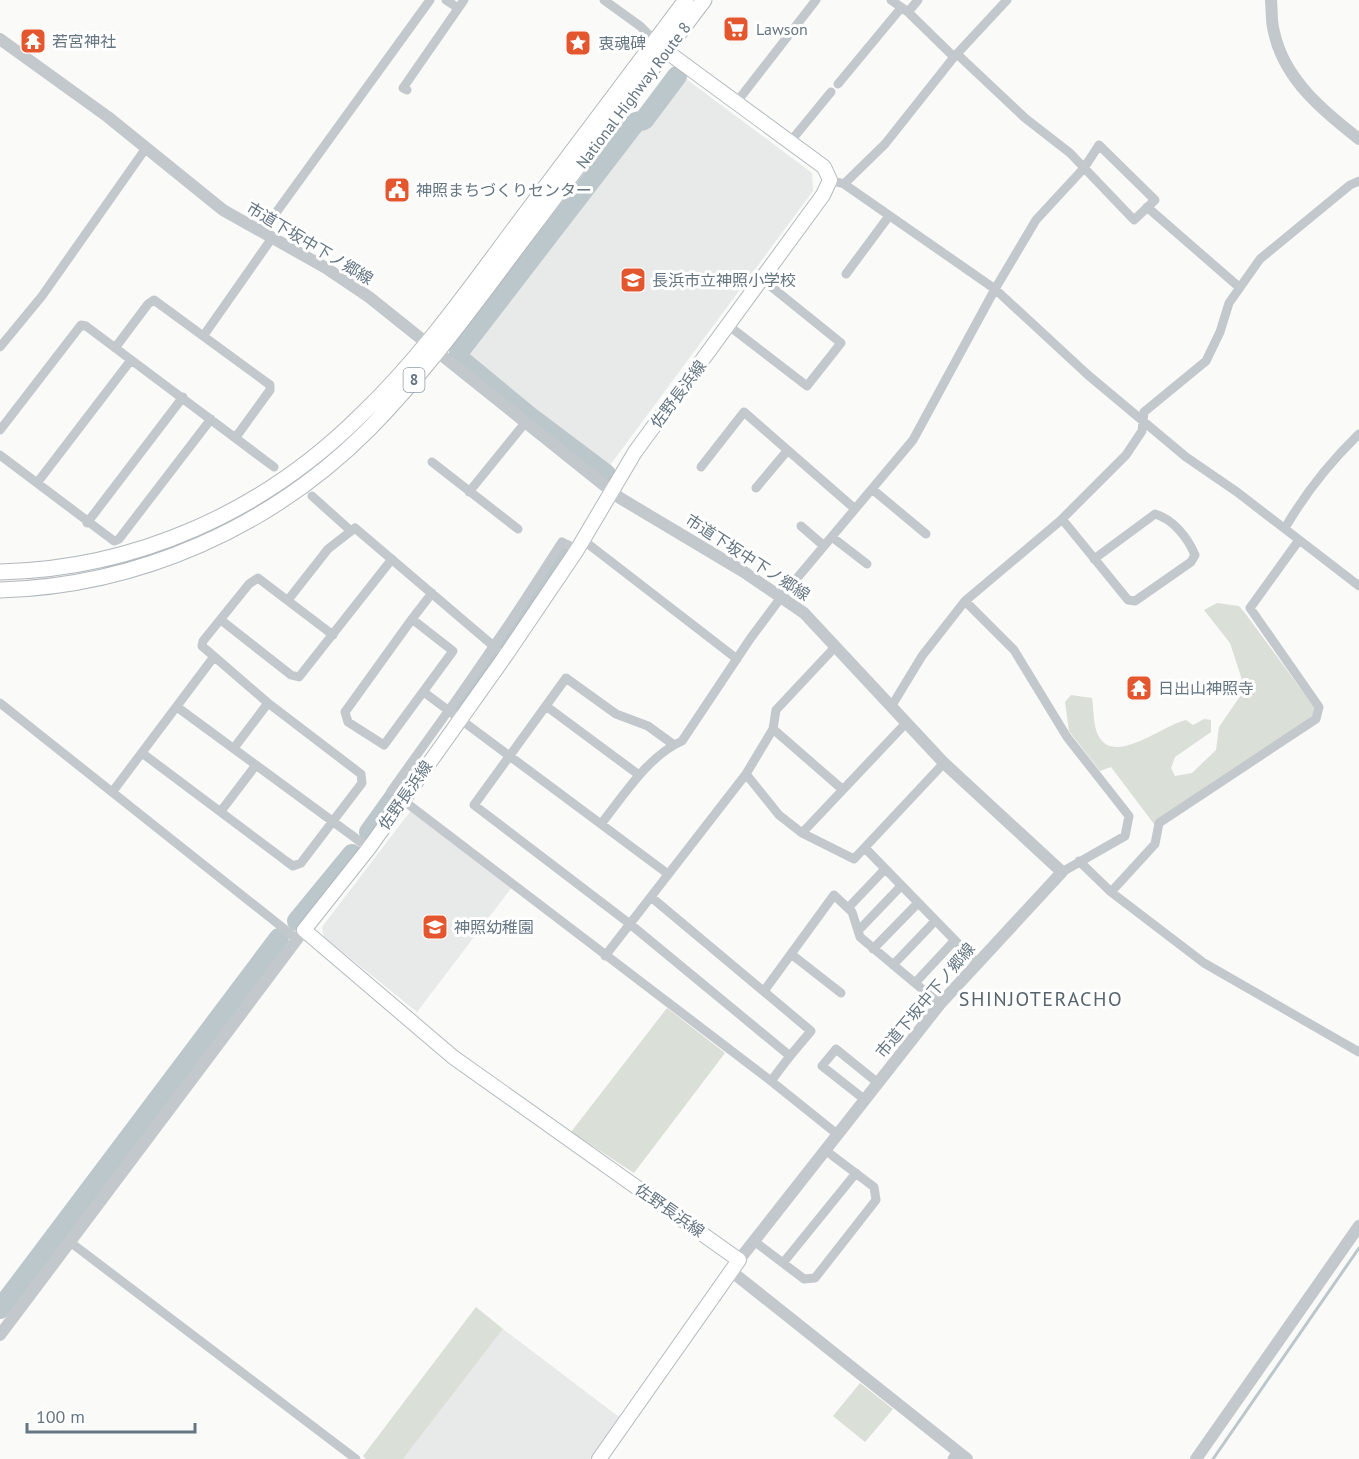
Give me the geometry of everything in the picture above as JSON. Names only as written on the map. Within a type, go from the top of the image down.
[{"type":"highway","name":"National Highway Route 8","points":[[661,46],[686,0]]},
{"type":"highway","name":"National Highway Route 8","points":[[0,590],[51,587],[103,578],[155,563],[247,523],[288,498],[356,441],[432,349],[661,46],[704,0]]},
{"type":"highway","name":"National Highway Route 8","points":[[0,572],[87,565],[156,546],[197,530],[282,481],[346,430],[432,349]]},
{"type":"main road","points":[[661,46],[824,167],[837,182]]},
{"type":"main road","name":"佐野長浜線","points":[[735,1265],[453,1057],[300,935],[369,848],[398,796],[575,546],[635,452],[823,195],[837,182]]},
{"type":"main road","points":[[599,1459],[735,1265]]},
{"type":"street","points":[[204,335],[267,235],[430,0]]},
{"type":"street","points":[[407,90],[404,88],[461,4],[446,0]]},
{"type":"street","points":[[604,0],[640,26],[661,46]]},
{"type":"street","points":[[735,103],[816,0]]},
{"type":"street","points":[[601,824],[639,776],[674,745],[682,741],[736,659],[782,596],[872,489],[926,419],[956,358],[1036,219],[1084,168],[1099,145],[1155,200],[1134,220],[1084,168],[1070,153],[1025,118],[891,0]]},
{"type":"street","points":[[790,142],[834,88],[904,10],[918,0]]},
{"type":"street","points":[[1007,0],[956,56],[885,144],[837,182],[995,289],[1186,457],[1285,528],[1359,586]]},
{"type":"street","points":[[1271,0],[1274,33],[1294,78],[1323,111],[1359,139]]},
{"type":"street","name":"市道下坂中下ノ郷線","points":[[0,39],[146,148],[223,210],[352,285],[620,498],[782,596],[804,613],[944,763],[1062,872],[940,1004],[735,1265]]},
{"type":"street","points":[[0,347],[42,296],[146,148]]},
{"type":"street","points":[[891,707],[922,656],[965,601],[1062,519],[1126,455],[1142,431],[1144,412],[1206,361],[1220,332],[1229,303],[1260,260],[1350,185],[1359,181]]},
{"type":"street","points":[[1147,207],[1239,287]]},
{"type":"street","points":[[846,274],[889,216]]},
{"type":"street","points":[[729,326],[807,386],[841,343],[763,280]]},
{"type":"street","points":[[116,348],[148,304],[154,300],[204,335],[270,385],[270,390],[236,437]]},
{"type":"street","points":[[0,430],[81,325],[116,348],[274,467]]},
{"type":"street","points":[[37,483],[131,360]]},
{"type":"street","points":[[87,522],[183,398]]},
{"type":"street","points":[[701,466],[744,412],[855,509]]},
{"type":"street","points":[[0,455],[114,541],[119,539],[211,419]]},
{"type":"street","points":[[469,492],[525,423]]},
{"type":"street","points":[[1285,528],[1304,495],[1332,460],[1359,434]]},
{"type":"street","points":[[756,488],[787,451]]},
{"type":"street","points":[[432,462],[518,529]]},
{"type":"street","points":[[872,489],[926,534]]},
{"type":"street","points":[[312,496],[351,531]]},
{"type":"street","points":[[1062,519],[1094,559],[1128,600],[1135,601],[1191,562],[1195,555],[1192,547],[1166,517],[1155,514],[1094,559]]},
{"type":"street","points":[[801,526],[824,546]]},
{"type":"street","points":[[288,600],[328,549],[356,528],[500,651]]},
{"type":"street","points":[[832,537],[867,564]]},
{"type":"street","points":[[1111,892],[1155,844],[1159,823],[1316,719],[1319,707],[1250,608],[1299,540]]},
{"type":"street","points":[[575,546],[736,659]]},
{"type":"street","points":[[221,620],[291,675],[299,677],[392,559]]},
{"type":"street","points":[[142,753],[293,866],[301,863],[362,783],[361,774],[268,703],[229,668],[213,658],[202,646],[203,641],[254,579],[263,579],[333,635]]},
{"type":"street","points":[[412,619],[453,651],[425,693],[384,745],[348,722],[344,715],[346,707],[412,619],[432,593]]},
{"type":"street","points":[[965,601],[1014,650],[1067,737],[1129,816],[1125,836],[1062,872]]},
{"type":"street","points":[[605,956],[746,774],[773,729],[776,710],[836,646]]},
{"type":"street","points":[[113,791],[213,658]]},
{"type":"street","points":[[674,745],[648,726],[616,714],[566,678],[474,805],[630,924],[790,1056]]},
{"type":"street","points":[[425,693],[668,874]]},
{"type":"street","points":[[0,703],[300,935],[0,1335]]},
{"type":"street","points":[[234,748],[268,703]]},
{"type":"street","points":[[177,706],[369,848]]},
{"type":"street","points":[[546,706],[639,776]]},
{"type":"street","points":[[802,833],[906,723]]},
{"type":"street","points":[[773,729],[842,789]]},
{"type":"street","points":[[746,774],[778,815],[802,833],[854,860],[944,763]]},
{"type":"street","points":[[221,811],[256,765]]},
{"type":"street","points":[[398,796],[837,1134]]},
{"type":"street","points":[[866,848],[977,963]]},
{"type":"street","points":[[1079,861],[1111,892],[1204,963],[1359,1052]]},
{"type":"street","points":[[848,908],[885,869]]},
{"type":"street","points":[[858,931],[902,886]]},
{"type":"street","points":[[764,991],[834,894],[852,912],[860,938],[940,1004]]},
{"type":"street","points":[[651,897],[811,1031],[771,1081]]},
{"type":"street","points":[[873,949],[918,903]]},
{"type":"street","points":[[893,965],[935,921]]},
{"type":"street","points":[[915,983],[954,941]]},
{"type":"street","points":[[791,954],[841,993]]},
{"type":"street","points":[[864,1099],[822,1066],[836,1048],[878,1083]]},
{"type":"street","points":[[754,1241],[804,1279],[815,1278],[848,1238],[876,1200],[874,1187],[825,1150]]},
{"type":"street","points":[[783,1263],[856,1173]]},
{"type":"street","points":[[1196,1459],[1359,1226]]},
{"type":"street","points":[[70,1242],[356,1459]]},
{"type":"street","points":[[735,1265],[959,1457]]},
{"type":"shaded area","name":"長浜市立神照小学校","points":[[681,75],[812,173],[813,191],[608,468],[554,430],[462,358],[463,351],[572,209],[568,205],[629,126],[634,129],[639,124],[647,122]]},
{"type":"shaded area","points":[[1217,603],[1239,606],[1245,613],[1314,707],[1313,717],[1154,824],[1111,767],[1100,771],[1069,731],[1065,702],[1071,695],[1092,698],[1096,731],[1105,744],[1115,747],[1126,746],[1186,720],[1193,725],[1204,719],[1211,720],[1211,732],[1175,757],[1171,768],[1175,776],[1192,773],[1216,750],[1219,727],[1245,689],[1230,643],[1204,610]]},
{"type":"shaded area","points":[[412,809],[512,887],[417,1012],[324,937],[322,927]]},
{"type":"shaded area","points":[[667,1008],[725,1053],[634,1173],[571,1132]]},
{"type":"shaded area","points":[[476,1307],[503,1329],[403,1459],[366,1459],[363,1456]]},
{"type":"shaded area","points":[[503,1329],[619,1417],[590,1459],[403,1459]]},
{"type":"shaded area","points":[[860,1383],[893,1409],[865,1442],[833,1416]]},
{"type":"waterway","points":[[606,474],[529,416],[460,359],[459,352],[636,122],[644,120],[677,76]]},
{"type":"waterway","points":[[461,703],[566,550]]},
{"type":"waterway","points":[[369,832],[410,775]]},
{"type":"waterway","points":[[297,921],[352,854]]},
{"type":"waterway","points":[[0,1309],[279,938]]},
{"type":"waterway","points":[[1213,1459],[1359,1248]]},
{"type":"place","name":"Lawson","points":[[736,29]]},
{"type":"place","name":"若宮神社","points":[[33,41]]},
{"type":"place","name":"衷魂碑","points":[[578,43]]},
{"type":"place","name":"神照まちづくりセンター","points":[[397,190]]},
{"type":"place","name":"長浜市立神照小学校","points":[[633,280]]},
{"type":"place","name":"日出山神照寺","points":[[1139,688]]},
{"type":"place","name":"神照幼稚園","points":[[435,927]]},
{"type":"district","name":"SHINJOTERACHO","points":[[1041,999]]}]
